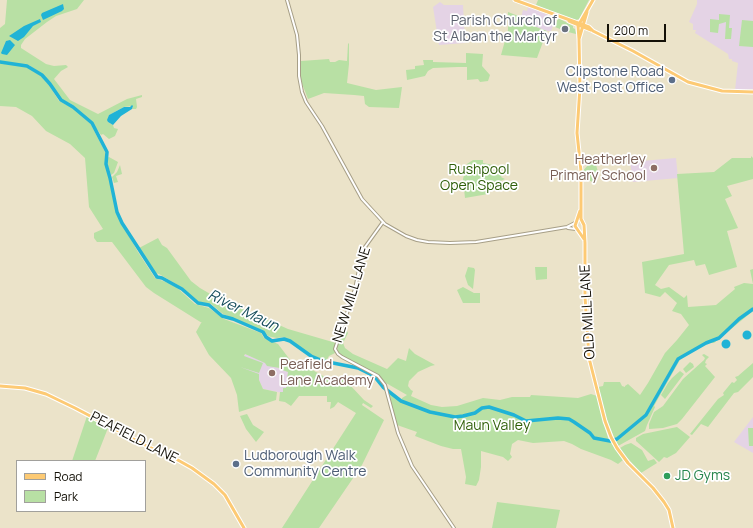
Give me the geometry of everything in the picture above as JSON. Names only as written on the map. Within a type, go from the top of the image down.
[{"type":"main road","points":[[515,0],[589,28],[593,31]]},
{"type":"main road","name":"OLD MILL LANE","points":[[593,0],[581,25],[579,39],[580,87],[577,133],[581,210],[585,240],[585,297],[589,358],[605,421],[613,442],[628,463],[659,494],[669,510],[674,528]]},
{"type":"main road","points":[[586,14],[589,28]]},
{"type":"main road","points":[[581,25],[633,51],[688,82],[725,91],[753,92]]},
{"type":"main road","name":"OLD MILL LANE","points":[[577,230],[575,226],[581,210]]},
{"type":"main road","points":[[576,222],[583,222]]},
{"type":"main road","points":[[577,230],[582,230],[584,228]]},
{"type":"main road","points":[[577,230],[585,240]]},
{"type":"main road","name":"PEAFIELD LANE","points":[[0,386],[25,388],[46,394],[192,468],[214,484],[225,495],[244,528]]},
{"type":"street","points":[[287,0],[297,35],[299,76],[302,92],[306,102],[322,126],[362,199],[383,222],[393,230],[417,240],[439,243],[476,242],[567,228],[577,230]]},
{"type":"street","name":"NEW MILL LANE","points":[[383,222],[363,252],[354,289],[335,349],[342,357],[378,376],[385,386],[396,427],[412,466],[454,528]]},
{"type":"street","points":[[567,228],[576,222]]},
{"type":"shaded area","points":[[697,0],[753,0],[753,89],[735,90],[738,63],[732,61],[732,59],[729,59],[728,54],[695,33],[696,30],[693,30],[693,24],[689,22],[697,4]]},
{"type":"shaded area","points":[[440,2],[444,5],[463,5],[465,43],[439,45],[433,7]]},
{"type":"shaded area","points":[[528,7],[556,18],[551,31],[547,31],[520,21],[523,10],[527,11]]},
{"type":"shaded area","name":"Heatherley Primary School","points":[[676,158],[678,178],[633,182],[630,162]]},
{"type":"shaded area","name":"Peafield Lane Academy","points":[[245,354],[288,372],[286,388],[283,393],[263,389],[259,380],[240,367]]},
{"type":"shaded area","points":[[753,417],[753,453],[734,442]]},
{"type":"green space","points":[[7,0],[84,0],[77,9],[56,16],[47,22],[25,39],[21,45],[21,48],[46,64],[54,66],[66,65],[68,67],[61,71],[54,79],[70,100],[98,114],[127,99],[142,95],[142,97],[136,99],[136,109],[132,109],[133,106],[124,107],[109,115],[108,122],[113,125],[114,128],[118,129],[115,136],[109,139],[103,134],[101,135],[92,122],[73,105],[61,99],[51,83],[39,72],[29,65],[3,63],[27,67],[41,76],[49,85],[59,101],[73,108],[91,124],[105,152],[117,215],[155,278],[174,285],[195,304],[209,308],[224,319],[261,333],[264,338],[278,344],[291,361],[307,367],[325,377],[339,377],[350,385],[364,400],[373,406],[371,408],[363,403],[362,405],[384,420],[362,465],[319,528],[282,528],[356,413],[338,402],[330,409],[331,402],[327,402],[327,396],[299,396],[291,406],[285,402],[279,401],[280,392],[283,392],[283,388],[286,388],[288,372],[280,368],[267,366],[265,363],[245,354],[244,356],[263,363],[259,373],[240,367],[259,374],[259,380],[263,389],[277,392],[276,400],[239,412],[237,395],[231,378],[209,355],[196,332],[202,323],[146,287],[112,242],[97,242],[94,238],[94,233],[103,229],[89,207],[85,158],[70,144],[46,131],[32,116],[16,107],[0,106],[0,28],[5,24]]},
{"type":"green space","points":[[538,0],[589,0],[579,19],[576,20],[536,5]]},
{"type":"green space","points":[[508,12],[521,17],[520,21],[547,31],[537,58],[501,55],[508,30]]},
{"type":"green space","points":[[719,14],[730,15],[729,28],[732,28],[731,39],[725,39],[726,22],[719,24],[718,33],[710,32],[710,19],[719,20]]},
{"type":"green space","points":[[558,18],[573,26],[576,34],[568,32],[570,27],[562,24],[560,29],[555,27]]},
{"type":"green space","points":[[742,20],[753,21],[753,47],[739,46]]},
{"type":"green space","points":[[349,43],[347,83],[376,90],[402,87],[399,108],[369,107],[365,104],[364,96],[354,95],[324,93],[308,99],[301,81],[301,61],[329,59],[330,62],[339,60],[347,61]]},
{"type":"green space","points":[[466,53],[483,54],[482,66],[490,75],[488,81],[480,82],[478,79],[467,80],[467,67],[433,68],[428,71],[425,76],[407,80],[406,70],[415,69],[415,66],[424,65],[423,60],[433,60],[433,62],[466,63]]},
{"type":"green space","points":[[751,156],[753,158],[753,179],[727,186],[732,196],[725,199],[738,228],[727,231],[737,267],[709,275],[705,264],[696,266],[694,260],[669,265],[655,285],[661,289],[669,287],[684,298],[687,295],[688,307],[716,305],[735,289],[734,287],[744,283],[753,284],[753,311],[714,343],[708,343],[681,358],[654,406],[655,407],[645,431],[618,446],[607,421],[598,387],[603,386],[604,382],[620,382],[622,386],[625,387],[628,384],[640,395],[665,353],[689,325],[681,314],[672,311],[677,303],[665,292],[660,297],[645,293],[642,262],[684,254],[677,174],[714,172],[732,158],[751,158]]},
{"type":"green space","points":[[109,157],[118,162],[114,173],[111,175],[107,163],[107,158]]},
{"type":"green space","points":[[591,158],[595,161],[598,172],[596,181],[594,180],[593,183],[591,181],[582,181],[581,173],[589,164],[589,159]]},
{"type":"green space","name":"Rushpool Open Space","points":[[473,160],[483,160],[483,163],[493,165],[492,170],[503,173],[501,177],[505,179],[498,182],[488,194],[465,198],[463,179],[467,164]]},
{"type":"green space","points":[[120,165],[122,174],[116,176],[118,182],[114,183],[112,177],[117,172]]},
{"type":"green space","points":[[158,238],[191,281],[200,288],[212,295],[288,329],[336,343],[334,349],[335,353],[329,356],[326,361],[312,355],[290,340],[283,337],[277,338],[266,335],[264,331],[223,314],[211,304],[198,302],[183,288],[155,273],[149,265],[139,248]]},
{"type":"green space","points":[[468,267],[474,268],[475,270],[473,289],[468,285],[465,276]]},
{"type":"green space","points":[[535,267],[547,267],[547,279],[536,280]]},
{"type":"green space","points":[[753,269],[753,284],[750,270]]},
{"type":"green space","points":[[463,287],[474,293],[480,293],[480,303],[463,303],[457,290]]},
{"type":"green space","name":"Maun Valley","points":[[344,326],[348,333],[343,343],[345,348],[353,354],[387,369],[398,358],[406,361],[409,348],[415,354],[435,365],[418,372],[409,381],[408,386],[413,391],[411,396],[431,405],[442,407],[457,406],[483,398],[500,400],[512,397],[530,397],[531,395],[578,398],[591,394],[597,396],[608,438],[623,460],[618,464],[564,441],[533,443],[518,440],[512,444],[510,454],[512,457],[508,461],[503,457],[481,451],[479,480],[476,486],[465,484],[466,477],[461,449],[441,446],[415,436],[417,432],[397,425],[393,418],[388,393],[401,401],[402,398],[407,395],[386,383],[378,375],[338,353],[337,347]]},
{"type":"green space","points":[[704,354],[709,357],[706,360],[705,363],[707,364],[705,366],[715,377],[677,424],[663,428],[649,429],[649,424],[654,412],[663,406],[683,379],[704,360],[705,358],[702,355]]},
{"type":"green space","points":[[690,362],[694,367],[686,373],[683,369]]},
{"type":"green space","points":[[753,363],[753,377],[738,392],[734,393],[708,427],[701,424],[692,435],[690,434],[718,399],[724,395],[723,393],[732,382],[734,383],[737,380],[735,377]]},
{"type":"green space","points":[[680,371],[684,374],[665,399],[661,395],[668,383]]},
{"type":"green space","points":[[247,414],[253,425],[264,432],[256,442],[246,429],[240,416]]},
{"type":"green space","points":[[87,416],[108,428],[95,460],[72,460]]},
{"type":"green space","points":[[677,427],[690,437],[676,453],[667,458],[664,457],[659,462],[636,441],[636,438],[643,434]]},
{"type":"green space","points":[[748,428],[753,428],[753,446],[749,446]]},
{"type":"green space","points":[[631,443],[642,450],[648,461],[654,459],[657,463],[641,473],[620,448]]},
{"type":"green space","points":[[497,502],[560,510],[556,528],[492,528]]},
{"type":"water","points":[[63,4],[64,9],[62,11],[43,20],[41,15],[42,13]]},
{"type":"water","points":[[40,19],[41,22],[33,26],[24,37],[18,41],[9,36],[24,26]]},
{"type":"water","points":[[10,40],[15,45],[7,55],[2,54],[1,53],[6,41]]},
{"type":"water","points":[[132,105],[132,109],[121,116],[113,125],[108,122],[107,120],[109,115],[124,107],[130,107]]},
{"type":"water","points":[[747,330],[752,335],[747,340],[742,335]]},
{"type":"water","points":[[726,339],[731,344],[726,349],[721,344]]},
{"type":"waterway","name":"River Maun","points":[[0,62],[27,66],[42,75],[61,100],[73,107],[92,123],[107,152],[106,164],[117,212],[122,223],[157,277],[162,278],[182,289],[198,303],[209,305],[222,316],[233,319],[263,332],[266,337],[272,341],[284,339],[290,341],[311,356],[323,361],[358,368],[374,376],[383,387],[401,401],[430,412],[455,417],[475,413],[482,408],[489,407],[514,415],[526,421],[558,418],[569,419],[590,433],[594,438],[610,441],[617,439],[646,415],[678,359],[706,343],[719,338],[739,319],[753,309]]},
{"type":"place","name":"Parish Church of St Alban the Martyr","points":[[565,29]]},
{"type":"place","name":"Clipstone Road West Post Office","points":[[672,80]]},
{"type":"place","name":"Heatherley Primary School","points":[[654,168]]},
{"type":"place","name":"Peafield Lane Academy","points":[[272,373]]},
{"type":"place","name":"Ludborough Walk Community Centre","points":[[236,464]]},
{"type":"place","name":"JD Gyms","points":[[667,476]]}]
